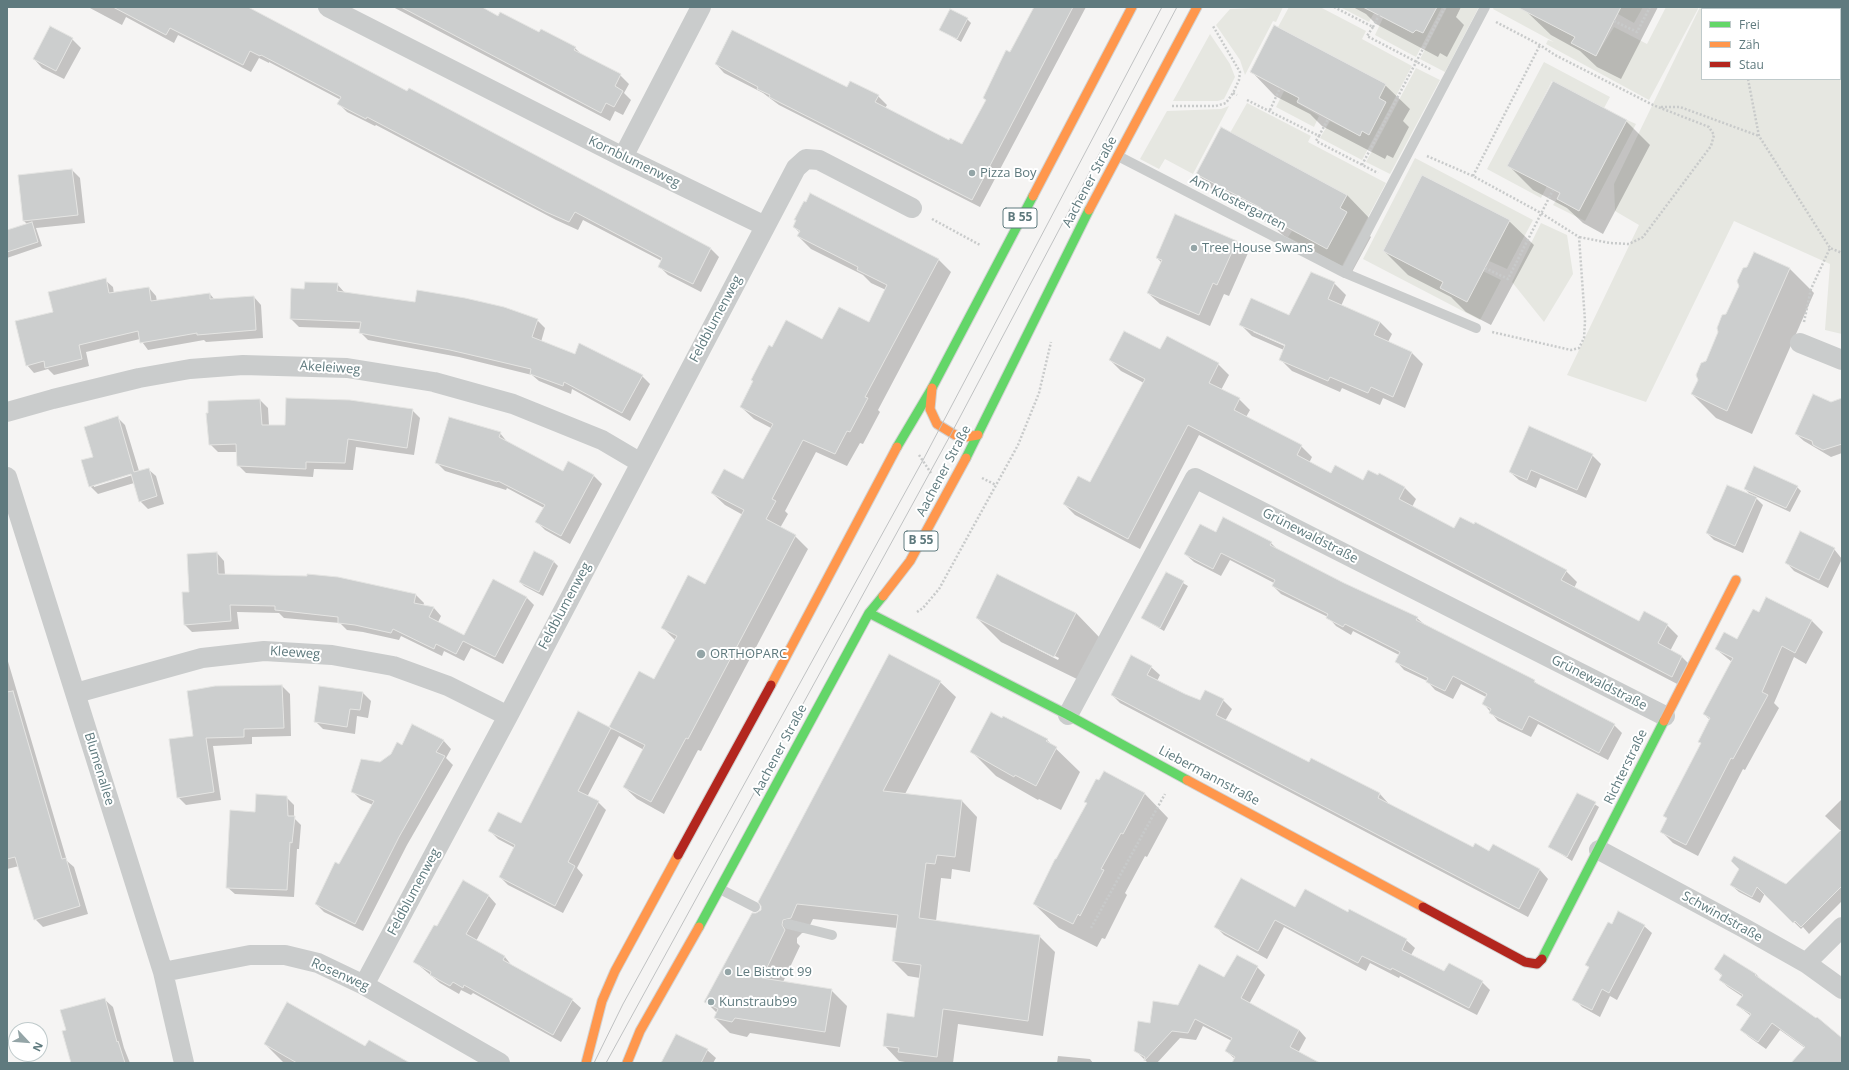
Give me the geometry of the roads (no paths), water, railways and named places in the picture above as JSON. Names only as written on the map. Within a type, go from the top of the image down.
[{"type":"main road","name":"B 55","points":[[586,1063],[602,1002],[615,971],[790,650],[890,459],[932,388],[1132,7]]},
{"type":"main road","name":"Aachener Straße","points":[[627,1063],[640,1032],[656,1001],[720,889],[868,613],[910,561],[978,435],[1078,230],[1197,7]]},
{"type":"main road","points":[[932,388],[930,409],[937,424],[955,435],[966,438],[978,435]]},
{"type":"main road","name":"Richterstraße","points":[[1536,964],[1546,956],[1665,716],[1736,580]]},
{"type":"main road","name":"Liebermannstraße","points":[[868,613],[1068,715],[1525,962],[1536,964]]},
{"type":"street","name":"Kornblumenweg","points":[[328,7],[623,157],[765,226]]},
{"type":"street","points":[[623,157],[701,7]]},
{"type":"street","points":[[765,226],[796,168],[806,159],[819,160],[912,208]]},
{"type":"street","name":"Feldblumenweg","points":[[364,985],[508,716],[765,226]]},
{"type":"street","points":[[1800,343],[1842,360]]},
{"type":"street","name":"Akeleiweg","points":[[7,412],[139,378],[190,369],[243,365],[347,368],[434,382],[513,404],[602,440],[641,462]]},
{"type":"street","name":"Blumenallee","points":[[7,477],[163,972],[184,1063]]},
{"type":"street","name":"Grünewaldstraße","points":[[1068,715],[1195,478],[1665,716]]},
{"type":"street","name":"Kleeweg","points":[[76,693],[202,658],[264,651],[332,655],[393,666],[448,686],[508,716]]},
{"type":"street","name":"Schwindstraße","points":[[1599,850],[1806,963],[1842,989]]},
{"type":"street","points":[[1806,963],[1842,927]]},
{"type":"street","name":"Rosenweg","points":[[163,972],[250,955],[285,955],[318,964],[364,985],[500,1063]]},
{"type":"lane","points":[[1345,273],[1483,10]]},
{"type":"lane","name":"Am Klostergarten","points":[[1118,156],[1345,273],[1476,328]]},
{"type":"lane","points":[[720,889],[755,907]]},
{"type":"lane","points":[[788,924],[832,936]]},
{"type":"tram line","points":[[594,1063],[623,1004],[923,460],[1162,7]]},
{"type":"tram line","points":[[606,1063],[951,434],[1177,7]]},
{"type":"place","name":"Pizza Boy","points":[[972,173]]},
{"type":"place","name":"Tree House Swans","points":[[1194,248]]},
{"type":"place","name":"ORTHOPARC","points":[[701,654]]},
{"type":"place","name":"Le Bistrot 99","points":[[728,972]]},
{"type":"place","name":"Kunstraub99","points":[[711,1002]]}]
